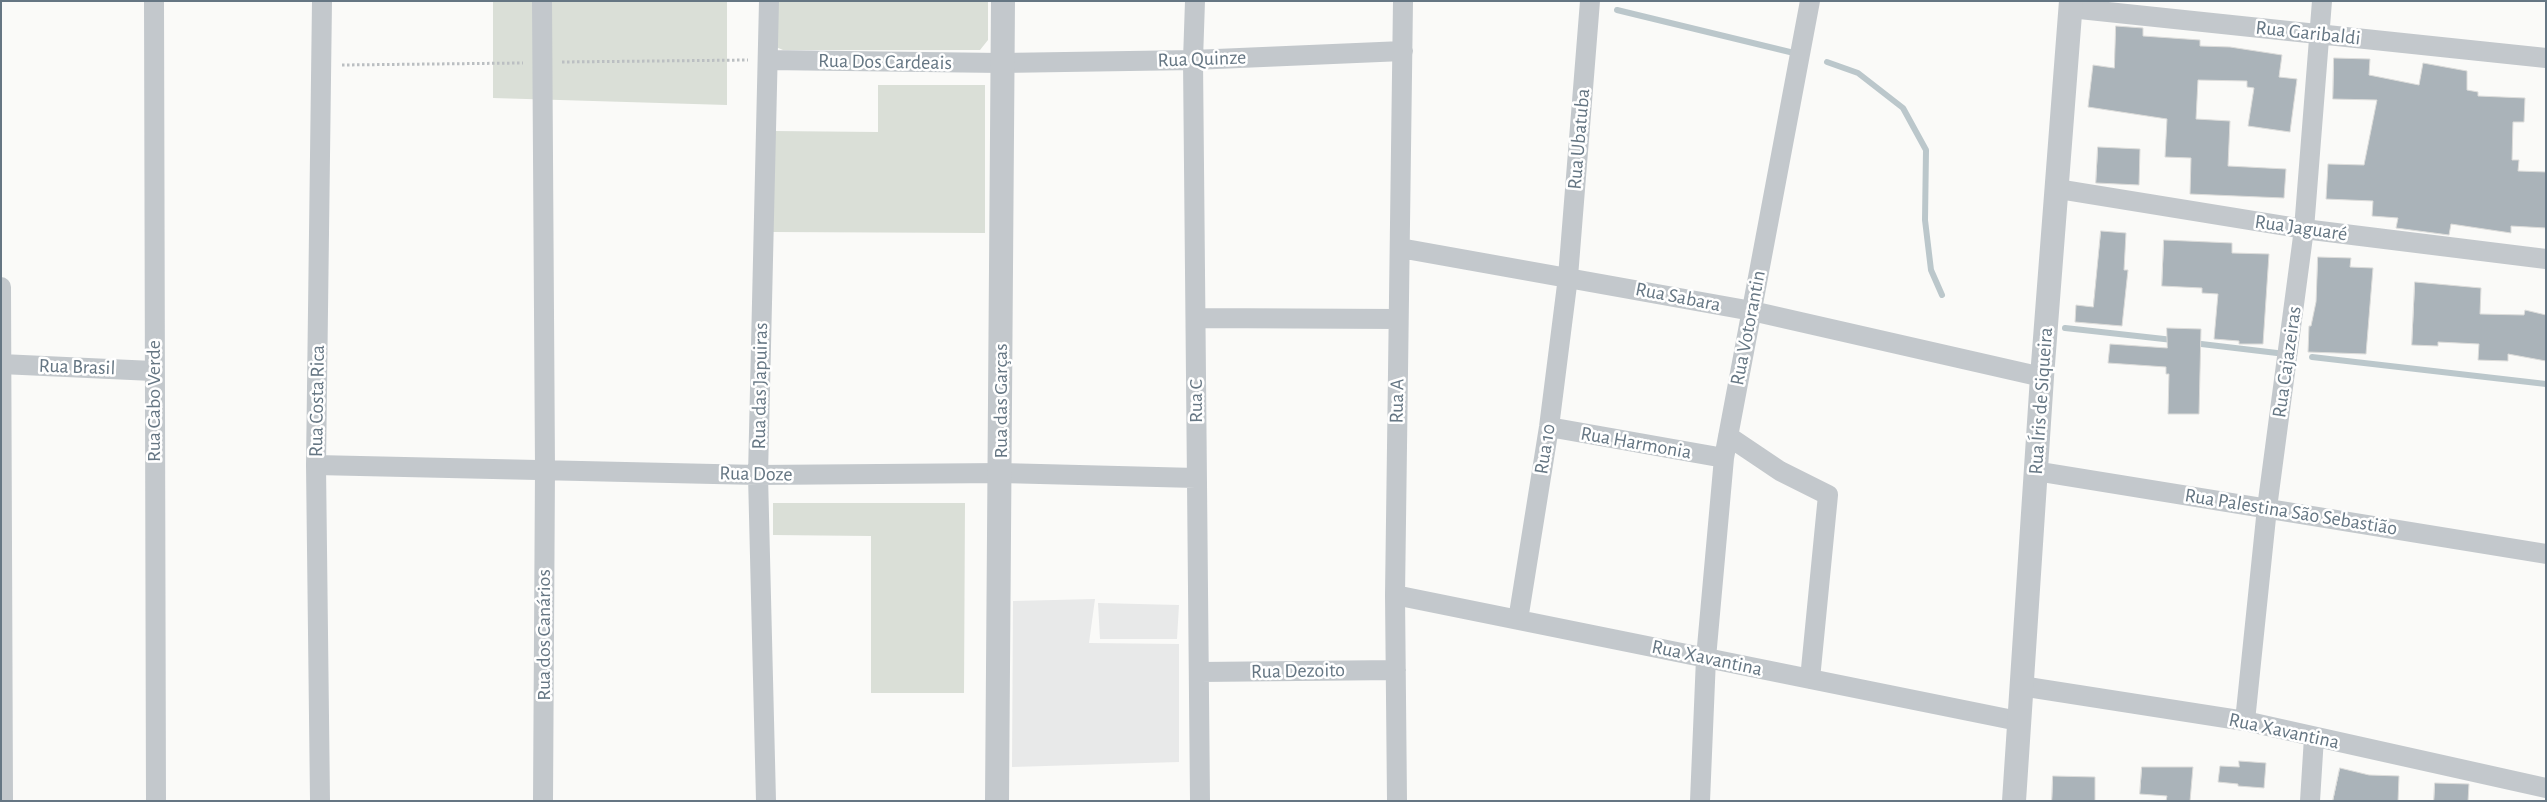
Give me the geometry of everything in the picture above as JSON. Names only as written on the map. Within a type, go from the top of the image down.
[{"type":"street","name":"Rua Cabo Verde","points":[[154,1],[153,370],[156,801]]},
{"type":"street","name":"Rua Costa Rica","points":[[320,801],[316,464],[322,1]]},
{"type":"street","name":"Rua dos Canários","points":[[542,1],[545,469],[543,801]]},
{"type":"street","name":"Rua das Japuiras","points":[[766,801],[758,475],[768,1]]},
{"type":"street","name":"Rua das Garças","points":[[997,801],[1001,473],[1001,63],[1003,1]]},
{"type":"street","name":"Rua C","points":[[1195,1],[1193,60],[1200,801]]},
{"type":"street","name":"Rua A","points":[[1397,801],[1398,319],[1403,1]]},
{"type":"street","name":"Rua Ubatuba","points":[[1568,277],[1590,1]]},
{"type":"street","name":"Rua Votorantin","points":[[1706,658],[1724,458],[1810,1]]},
{"type":"street","name":"Rua Cajazeiras","points":[[2245,722],[2267,508],[2304,229],[2322,1]]},
{"type":"street","name":"Rua Garibaldi","points":[[2071,5],[2546,58]]},
{"type":"street","name":"Rua Íris de Siqueira","points":[[2014,801],[2035,471],[2071,5]]},
{"type":"street","name":"Rua Quinze","points":[[1001,63],[1193,60],[1403,51]]},
{"type":"street","name":"Rua Dos Cardeais","points":[[768,60],[1001,63]]},
{"type":"street","name":"Rua Jaguaré","points":[[2058,189],[2304,229],[2546,259]]},
{"type":"street","name":"Rua Sabara","points":[[1400,248],[1752,311],[2042,377]]},
{"type":"street","name":"Rua 10","points":[[1518,620],[1549,427],[1568,277]]},
{"type":"street","points":[[1,287],[3,801]]},
{"type":"street","points":[[1196,318],[1398,319]]},
{"type":"street","name":"Rua Brasil","points":[[2,364],[153,370]]},
{"type":"street","name":"Rua Harmonia","points":[[1549,427],[1724,458]]},
{"type":"street","points":[[1728,436],[1780,471],[1828,495],[1810,679]]},
{"type":"street","name":"Rua Doze","points":[[316,464],[758,475],[1001,473],[1196,478]]},
{"type":"street","name":"Rua Palestina São Sebastião","points":[[2035,471],[2546,554]]},
{"type":"street","name":"Rua Xavantina","points":[[1396,594],[2018,722]]},
{"type":"street","points":[[1700,801],[1706,658]]},
{"type":"street","name":"Rua Dezoito","points":[[1200,672],[1396,670]]},
{"type":"street","name":"Rua Xavantina","points":[[2021,686],[2245,722],[2546,788]]},
{"type":"street","points":[[2310,801],[2314,737]]},
{"type":"shaded area","points":[[493,1],[727,1],[727,105],[493,98]]},
{"type":"shaded area","points":[[773,1],[988,1],[988,40],[980,50],[783,50],[776,47]]},
{"type":"shaded area","points":[[878,85],[985,85],[985,233],[773,232],[774,131],[878,132]]},
{"type":"shaded area","points":[[773,503],[965,503],[964,693],[871,693],[871,536],[773,535]]},
{"type":"shaded area","points":[[1095,599],[1089,643],[1179,644],[1179,762],[1012,767],[1013,601]]},
{"type":"shaded area","points":[[1098,603],[1179,605],[1177,639],[1100,639]]},
{"type":"building","points":[[2116,26],[2143,28],[2143,36],[2200,40],[2200,46],[2230,47],[2282,55],[2279,77],[2297,79],[2290,132],[2248,126],[2254,88],[2247,87],[2247,81],[2198,80],[2196,119],[2230,121],[2228,166],[2286,169],[2284,198],[2190,194],[2191,158],[2165,157],[2167,119],[2088,107],[2093,65],[2114,68]]},
{"type":"building","points":[[2334,58],[2370,59],[2369,75],[2419,85],[2423,63],[2467,71],[2467,90],[2478,92],[2478,96],[2525,98],[2524,122],[2513,122],[2512,160],[2519,160],[2518,171],[2546,172],[2546,228],[2511,226],[2511,233],[2451,224],[2449,235],[2396,228],[2398,218],[2372,216],[2373,201],[2326,199],[2328,164],[2364,165],[2377,100],[2333,99]]},
{"type":"building","points":[[2098,147],[2140,149],[2139,185],[2096,183]]},
{"type":"building","points":[[2101,231],[2126,233],[2124,270],[2128,270],[2122,326],[2075,322],[2076,305],[2093,307]]},
{"type":"building","points":[[2164,240],[2232,243],[2232,253],[2269,254],[2263,344],[2239,344],[2239,341],[2214,339],[2218,294],[2202,293],[2202,288],[2162,286]]},
{"type":"building","points":[[2318,257],[2351,258],[2350,267],[2373,268],[2366,354],[2308,352],[2309,326],[2311,326],[2316,302]]},
{"type":"building","points":[[2415,282],[2481,288],[2480,314],[2524,315],[2525,310],[2546,315],[2546,361],[2508,354],[2508,361],[2478,360],[2479,344],[2438,342],[2438,346],[2412,345]]},
{"type":"building","points":[[2167,328],[2201,329],[2199,414],[2168,414],[2169,374],[2166,374],[2166,367],[2108,363],[2110,344],[2167,348]]},
{"type":"building","points":[[2239,761],[2266,763],[2264,788],[2218,782],[2220,766],[2239,767]]},
{"type":"building","points":[[2142,767],[2193,767],[2190,801],[2166,801],[2167,796],[2140,794]]},
{"type":"building","points":[[2340,768],[2369,775],[2399,776],[2398,801],[2333,801]]},
{"type":"building","points":[[2053,776],[2095,777],[2095,801],[2052,801]]},
{"type":"building","points":[[2435,783],[2469,784],[2468,801],[2434,801]]},
{"type":"waterway","points":[[1617,10],[1794,53]]},
{"type":"waterway","points":[[1827,62],[1858,73],[1903,108],[1926,150],[1925,220],[1931,270],[1942,295]]},
{"type":"waterway","points":[[2065,328],[2173,340]]},
{"type":"waterway","points":[[2193,343],[2277,353]]},
{"type":"waterway","points":[[2312,357],[2546,384]]}]
